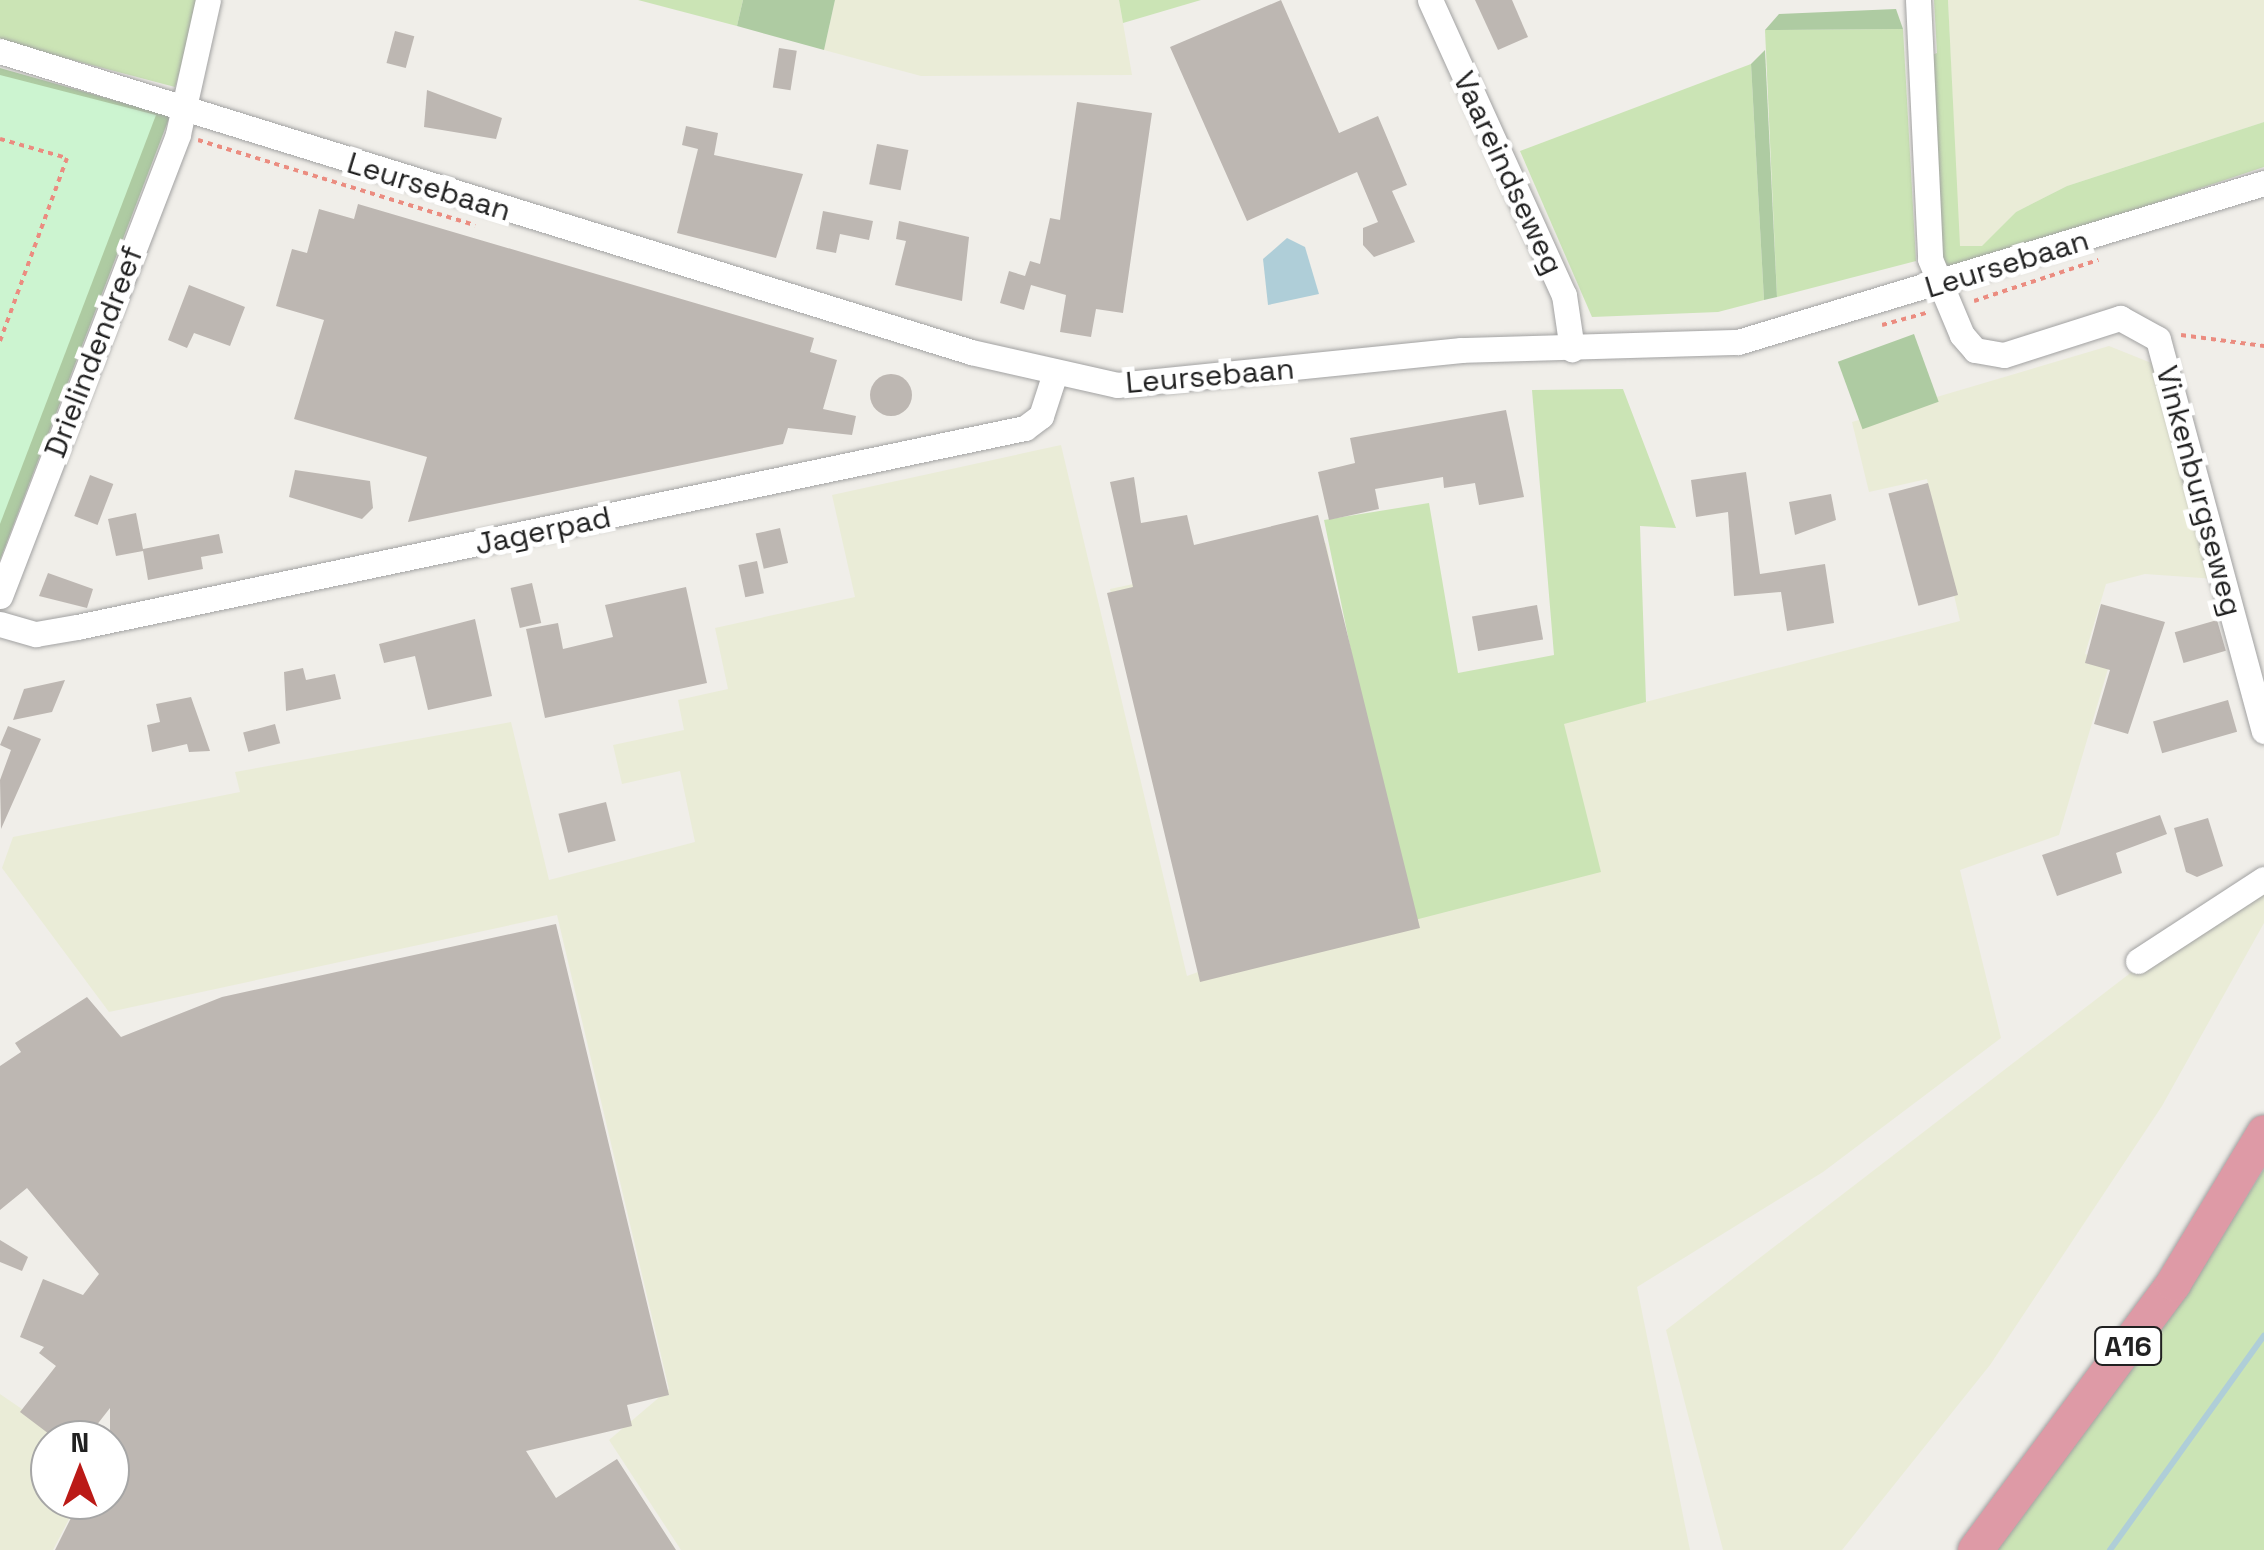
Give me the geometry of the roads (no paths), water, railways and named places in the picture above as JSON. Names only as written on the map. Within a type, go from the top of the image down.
[{"type":"highway","name":"A16","points":[[1975,1550],[2173,1284],[2264,1132]]},
{"type":"street","name":"Drielindendreef","points":[[0,596],[178,134],[180,106],[208,0]]},
{"type":"street","name":"Vaareindseweg","points":[[1430,0],[1564,295],[1572,349]]},
{"type":"street","points":[[1918,0],[1930,259],[1947,296]]},
{"type":"street","name":"Leursebaan","points":[[0,51],[1054,376],[1117,385],[1461,350],[1738,342],[1947,296],[2264,183]]},
{"type":"street","name":"Vinkenburgseweg","points":[[1947,296],[1962,335],[1986,354],[2120,318],[2152,331],[2264,732]]},
{"type":"street","name":"Jagerpad","points":[[0,624],[36,634],[76,627],[1025,428],[1041,416],[1054,376]]},
{"type":"street","points":[[2138,961],[2264,880]]},
{"type":"water","points":[[1287,238],[1305,247],[1319,294],[1268,305],[1263,259]]},
{"type":"waterway","points":[[2110,1550],[2264,1336]]}]
